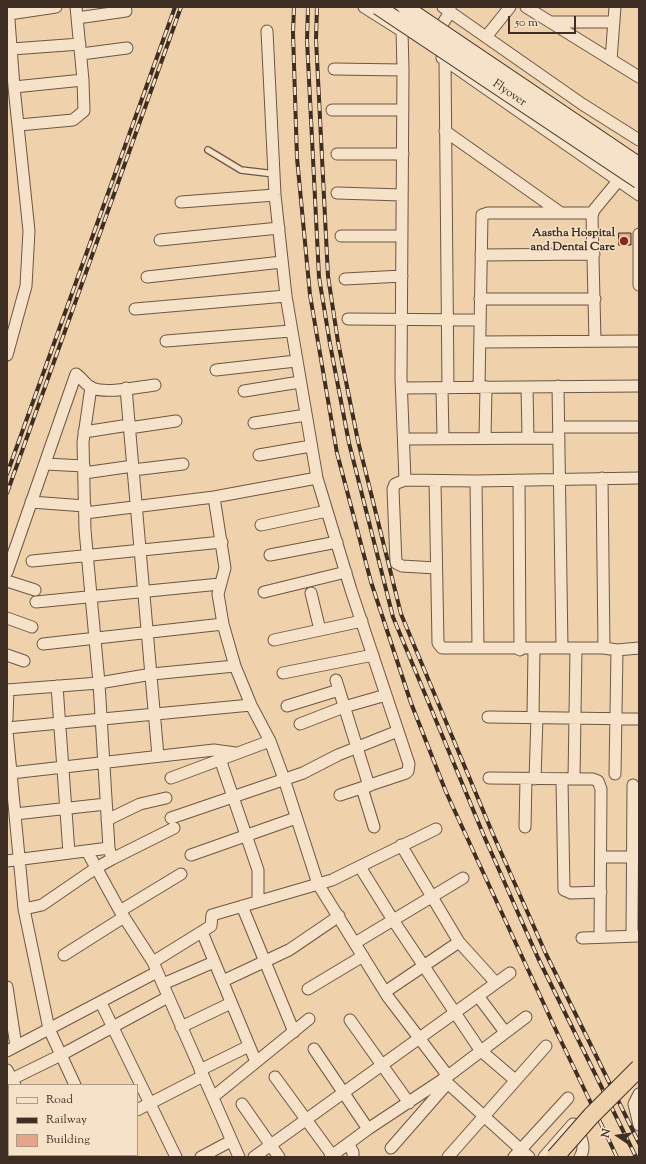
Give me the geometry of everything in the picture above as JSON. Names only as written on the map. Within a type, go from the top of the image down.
[{"type":"main road","name":"Flyover","points":[[378,7],[639,181]]},
{"type":"main road","name":"Flyover","points":[[405,7],[639,165]]},
{"type":"main road","points":[[555,1157],[591,1116],[639,1068]]},
{"type":"main road","points":[[567,1157],[639,1090]]},
{"type":"street","points":[[7,355],[26,286],[29,231],[14,118],[14,87],[12,49],[9,34],[9,10],[56,7]]},
{"type":"street","points":[[364,7],[427,48],[639,195]]},
{"type":"street","points":[[486,37],[510,7]]},
{"type":"street","points":[[526,7],[639,77]]},
{"type":"street","points":[[611,60],[615,7]]},
{"type":"street","points":[[427,48],[447,9],[582,104],[639,140]]},
{"type":"street","points":[[14,118],[74,120],[78,118],[85,107],[77,12],[126,11]]},
{"type":"street","points":[[550,22],[614,22]]},
{"type":"street","points":[[267,31],[275,195],[282,262],[296,361],[317,478],[408,764],[408,771],[340,795]]},
{"type":"street","points":[[402,31],[403,154],[401,378],[403,388],[405,480]]},
{"type":"street","points":[[12,49],[127,48]]},
{"type":"street","points":[[443,438],[448,320],[445,61]]},
{"type":"street","points":[[334,69],[403,70]]},
{"type":"street","points":[[14,87],[83,80]]},
{"type":"street","points":[[558,140],[582,104]]},
{"type":"street","points":[[332,110],[403,110]]},
{"type":"street","points":[[445,131],[561,213]]},
{"type":"street","points":[[337,154],[403,154]]},
{"type":"street","points":[[595,341],[593,213],[618,181]]},
{"type":"street","points":[[337,194],[402,195]]},
{"type":"street","points":[[181,202],[275,195]]},
{"type":"street","points":[[485,438],[480,342],[481,218],[484,214],[593,213]]},
{"type":"street","points":[[160,240],[279,228]]},
{"type":"street","points":[[639,234],[639,285]]},
{"type":"street","points":[[341,236],[402,236]]},
{"type":"street","points":[[481,254],[594,254]]},
{"type":"street","points":[[147,277],[282,262]]},
{"type":"street","points":[[345,278],[402,276]]},
{"type":"street","points":[[135,309],[286,296]]},
{"type":"street","points":[[480,299],[595,299]]},
{"type":"street","points":[[348,319],[480,320]]},
{"type":"street","points":[[166,341],[291,330]]},
{"type":"street","points":[[480,342],[639,341]]},
{"type":"street","points":[[216,370],[296,361]]},
{"type":"street","points":[[7,572],[76,374],[83,378],[91,387],[101,391],[154,385]]},
{"type":"street","points":[[244,391],[300,382]]},
{"type":"street","points":[[558,386],[562,648]]},
{"type":"street","points":[[403,388],[639,386]]},
{"type":"street","points":[[91,387],[84,432],[85,510],[99,683],[107,820],[111,853]]},
{"type":"street","points":[[527,387],[528,438]]},
{"type":"street","points":[[126,388],[158,756]]},
{"type":"street","points":[[254,423],[306,415]]},
{"type":"street","points":[[84,432],[176,422]]},
{"type":"street","points":[[559,427],[639,427]]},
{"type":"street","points":[[404,439],[559,438]]},
{"type":"street","points":[[259,455],[311,446]]},
{"type":"street","points":[[45,464],[84,469],[133,468],[183,464]]},
{"type":"street","points":[[31,502],[85,510],[136,507],[214,497],[317,478]]},
{"type":"street","points":[[602,478],[604,648]]},
{"type":"street","points":[[436,568],[402,566],[396,563],[393,489],[395,484],[405,480],[476,481],[639,478]]},
{"type":"street","points":[[519,480],[520,650]]},
{"type":"street","points":[[435,481],[438,646],[445,649],[478,648],[520,650],[562,648],[604,648],[617,650],[639,648]]},
{"type":"street","points":[[476,481],[478,648]]},
{"type":"street","points":[[214,497],[225,568],[218,594],[223,624],[235,666],[251,705],[270,741],[318,884],[385,992],[420,1039],[446,1080],[483,1116],[517,1153],[529,1157]]},
{"type":"street","points":[[261,525],[327,511]]},
{"type":"street","points":[[32,561],[222,542]]},
{"type":"street","points":[[270,555],[337,542]]},
{"type":"street","points":[[264,592],[346,572]]},
{"type":"street","points":[[7,581],[35,590]]},
{"type":"street","points":[[36,602],[145,593],[220,584]]},
{"type":"street","points":[[311,593],[320,630]]},
{"type":"street","points":[[7,618],[32,627]]},
{"type":"street","points":[[274,640],[362,621]]},
{"type":"street","points":[[43,644],[223,624]]},
{"type":"street","points":[[525,827],[535,717],[534,649]]},
{"type":"street","points":[[574,779],[576,649]]},
{"type":"street","points":[[615,774],[617,650]]},
{"type":"street","points":[[7,655],[24,661]]},
{"type":"street","points":[[283,673],[373,655]]},
{"type":"street","points":[[7,719],[7,690],[99,683],[152,674],[235,666]]},
{"type":"street","points":[[287,706],[337,685],[356,747],[374,827]]},
{"type":"street","points":[[57,686],[69,853]]},
{"type":"street","points":[[300,724],[344,707],[386,695]]},
{"type":"street","points":[[75,1084],[49,1029],[24,909],[18,860],[7,729],[251,705]]},
{"type":"street","points":[[488,716],[639,719]]},
{"type":"street","points":[[24,909],[42,905],[96,868],[111,853],[172,823],[233,797],[303,773],[356,747],[398,731]]},
{"type":"street","points":[[171,778],[270,741]]},
{"type":"street","points":[[11,773],[214,750],[236,753]]},
{"type":"street","points":[[220,759],[247,835],[258,875],[258,902]]},
{"type":"street","points":[[489,778],[562,780],[593,779],[598,781],[600,784],[601,857],[600,937]]},
{"type":"street","points":[[562,780],[564,890],[571,893],[601,892]]},
{"type":"street","points":[[582,938],[636,936],[636,857],[633,786]]},
{"type":"street","points":[[107,820],[140,804],[166,798]]},
{"type":"street","points":[[15,814],[106,804]]},
{"type":"street","points":[[191,855],[296,818]]},
{"type":"street","points":[[7,987],[12,1049],[101,1003],[155,967],[211,926],[212,915],[332,880],[436,829]]},
{"type":"street","points":[[401,845],[459,942],[496,983]]},
{"type":"street","points":[[7,861],[87,851],[111,853]]},
{"type":"street","points":[[87,851],[122,914],[155,967],[239,1157]]},
{"type":"street","points":[[601,857],[636,857]]},
{"type":"street","points":[[360,867],[393,920],[480,1050],[515,1080]]},
{"type":"street","points":[[64,954],[181,874]]},
{"type":"street","points":[[355,943],[463,878]]},
{"type":"street","points":[[242,906],[294,1032]]},
{"type":"street","points":[[223,982],[289,950],[339,916]]},
{"type":"street","points":[[202,932],[256,1062]]},
{"type":"street","points":[[385,992],[459,942]]},
{"type":"street","points":[[308,989],[363,956]]},
{"type":"street","points":[[163,984],[214,962]]},
{"type":"street","points":[[254,1157],[510,973]]},
{"type":"street","points":[[478,996],[505,1032]]},
{"type":"street","points":[[10,1075],[61,1055],[168,997]]},
{"type":"street","points":[[181,1027],[231,1002]]},
{"type":"street","points":[[101,1003],[176,1157]]},
{"type":"street","points":[[275,1078],[331,1156],[368,1129],[446,1080],[480,1050],[526,1017]]},
{"type":"street","points":[[213,1097],[309,1019]]},
{"type":"street","points":[[350,1020],[409,1103]]},
{"type":"street","points":[[138,1109],[249,1046]]},
{"type":"street","points":[[448,1157],[546,1046]]},
{"type":"street","points":[[314,1049],[368,1129]]},
{"type":"street","points":[[391,1148],[446,1080]]},
{"type":"street","points":[[639,1090],[634,1104],[639,1125]]},
{"type":"street","points":[[517,1153],[568,1098]]},
{"type":"street","points":[[242,1104],[278,1157]]},
{"type":"street","points":[[544,1157],[573,1124],[576,1126],[584,1146],[584,1151],[580,1157]]},
{"type":"street","points":[[201,1157],[231,1141]]},
{"type":"street","points":[[348,1144],[354,1152],[353,1157]]},
{"type":"lane","points":[[208,150],[241,170],[274,174]]},
{"type":"building","points":[[619,233],[631,233],[631,245],[619,245]]},
{"type":"railway","points":[[7,474],[175,7]]},
{"type":"railway","points":[[7,493],[181,7]]},
{"type":"railway","points":[[294,7],[293,33],[297,158],[310,295],[337,453],[371,582],[411,703],[446,792],[560,1039],[617,1157]]},
{"type":"railway","points":[[308,7],[307,40],[319,277],[349,443],[393,617],[484,836],[538,958],[636,1157]]},
{"type":"railway","points":[[317,7],[316,39],[328,276],[338,342],[358,441],[401,614],[492,832],[546,954],[639,1143]]},
{"type":"place","name":"Aastha Hospital and Dental Care","points":[[624,241]]}]
